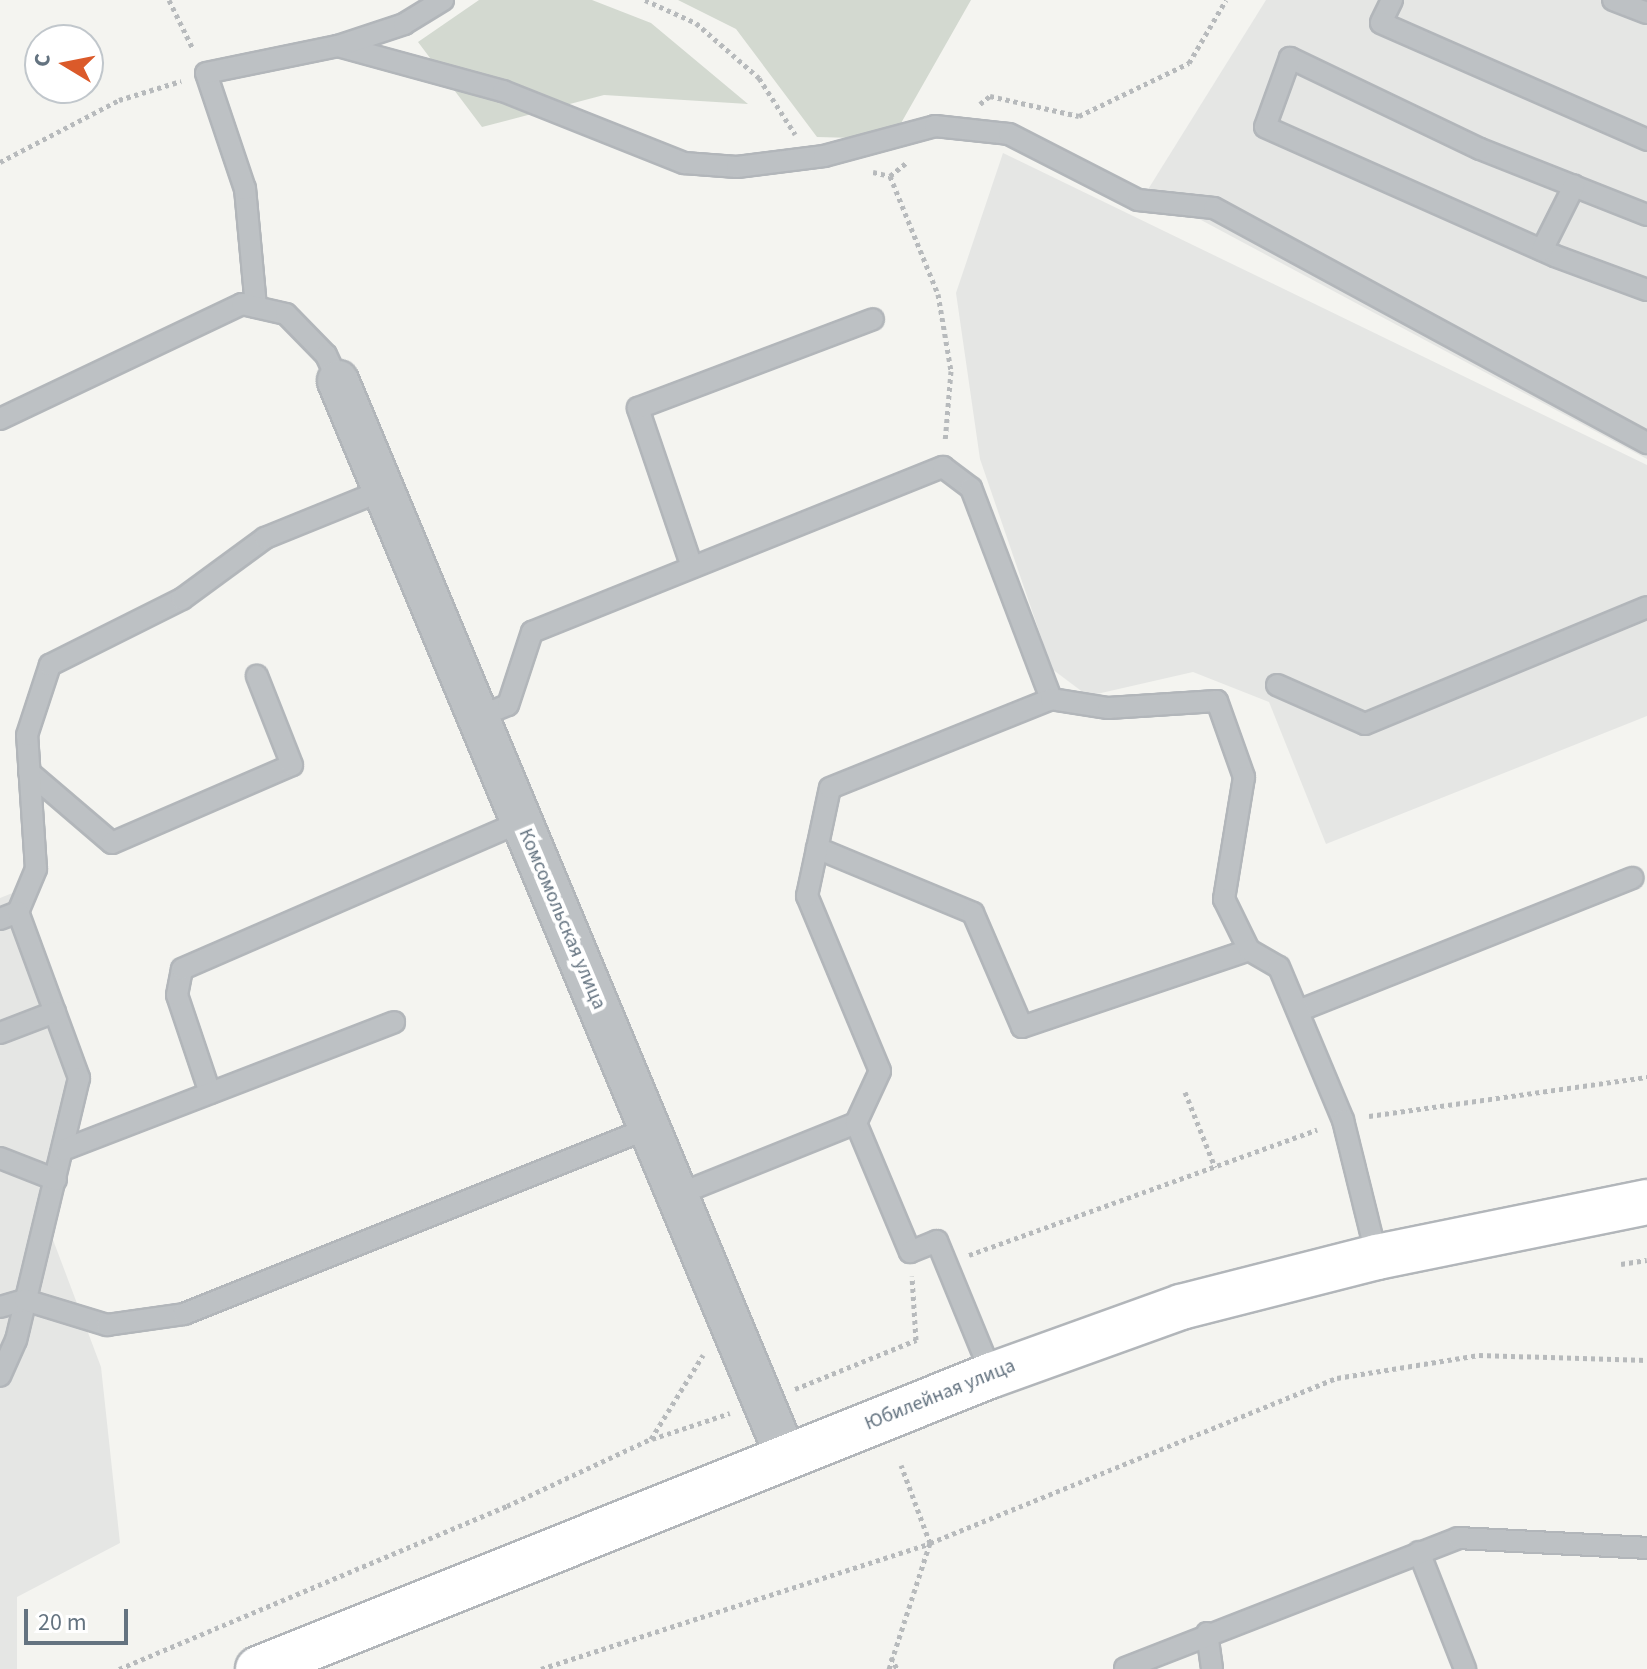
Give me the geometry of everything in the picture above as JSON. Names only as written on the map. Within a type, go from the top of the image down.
[{"type":"main road","name":"Юбилейная улица","points":[[258,1669],[992,1375],[1181,1307],[1377,1257],[1647,1202]]},
{"type":"street","name":"Комсомольская улица","points":[[338,381],[786,1456]]},
{"type":"lane","points":[[256,307],[245,189],[206,73],[338,46],[404,24],[443,0]]},
{"type":"lane","points":[[1392,0],[1381,23],[1647,140]]},
{"type":"lane","points":[[1613,0],[1647,13]]},
{"type":"lane","points":[[338,46],[503,91],[684,163],[737,167],[824,156],[935,126],[1009,134],[1138,200],[1214,208],[1647,443]]},
{"type":"lane","points":[[1647,215],[1480,149],[1290,58],[1265,127],[1542,250],[1647,290]]},
{"type":"lane","points":[[1542,250],[1574,186]]},
{"type":"lane","points":[[0,419],[242,304],[286,314],[326,355],[338,381]]},
{"type":"lane","points":[[692,567],[638,408],[873,319]]},
{"type":"lane","points":[[478,717],[508,705],[532,632],[943,467],[971,488],[1051,699]]},
{"type":"lane","points":[[0,1376],[16,1340],[79,1078],[55,1012],[9,916],[36,869],[27,735],[50,665],[182,599],[265,538],[383,490]]},
{"type":"lane","points":[[1277,685],[1365,724],[1647,607]]},
{"type":"lane","points":[[29,772],[112,843],[292,765],[257,676]]},
{"type":"lane","points":[[677,1195],[856,1123],[880,1071],[807,896],[830,788],[1051,699],[1108,708],[1217,701],[1244,777],[1224,899],[1249,950],[1279,967],[1298,1011],[1343,1120],[1377,1257]]},
{"type":"lane","points":[[210,1093],[177,995],[182,969],[522,821]]},
{"type":"lane","points":[[817,848],[973,913],[1022,1027],[1249,950]]},
{"type":"lane","points":[[1298,1011],[1632,878]]},
{"type":"lane","points":[[0,1033],[55,1012]]},
{"type":"lane","points":[[63,1150],[394,1022]]},
{"type":"lane","points":[[856,1123],[910,1252],[937,1241],[992,1375]]},
{"type":"lane","points":[[0,1307],[25,1300],[107,1325],[184,1314],[649,1128]]},
{"type":"lane","points":[[0,1158],[56,1180]]},
{"type":"lane","points":[[1125,1668],[1207,1633],[1458,1538],[1647,1548]]},
{"type":"lane","points":[[1419,1552],[1465,1669]]},
{"type":"lane","points":[[1207,1633],[1212,1669]]},
{"type":"path","points":[[0,162],[119,100],[206,73],[169,0]]},
{"type":"path","points":[[645,0],[696,23],[759,78],[798,139],[841,166],[890,176],[990,96],[1079,116],[1189,63],[1226,0]]},
{"type":"path","points":[[890,176],[938,294],[951,371],[943,467]]},
{"type":"path","points":[[945,1263],[1343,1120],[1647,1077]]},
{"type":"path","points":[[1185,1092],[1215,1167]]},
{"type":"path","points":[[119,1669],[572,1478],[651,1439],[763,1402],[916,1340],[910,1252]]},
{"type":"path","points":[[1621,1264],[1647,1260]]},
{"type":"path","points":[[651,1439],[727,1316]]},
{"type":"path","points":[[541,1669],[930,1543],[1337,1378],[1479,1355],[1647,1360]]},
{"type":"path","points":[[889,1669],[890,1656],[930,1543],[901,1465]]},
{"type":"path","points":[[890,1656],[897,1669]]},
{"type":"shaded area","points":[[479,0],[592,0],[651,23],[748,104],[604,95],[482,127],[418,42]]},
{"type":"shaded area","points":[[678,0],[971,0],[892,139],[817,137],[736,29]]},
{"type":"shaded area","points":[[1266,0],[1647,0],[1647,459],[1147,191]]},
{"type":"shaded area","points":[[1003,153],[1647,465],[1647,716],[1326,844],[1269,702],[1193,672],[1088,696],[1052,669],[980,459],[956,293]]},
{"type":"shaded area","points":[[15,892],[89,1080],[41,1208],[101,1367],[120,1543],[17,1597],[17,1669],[0,1669],[0,898]]}]
